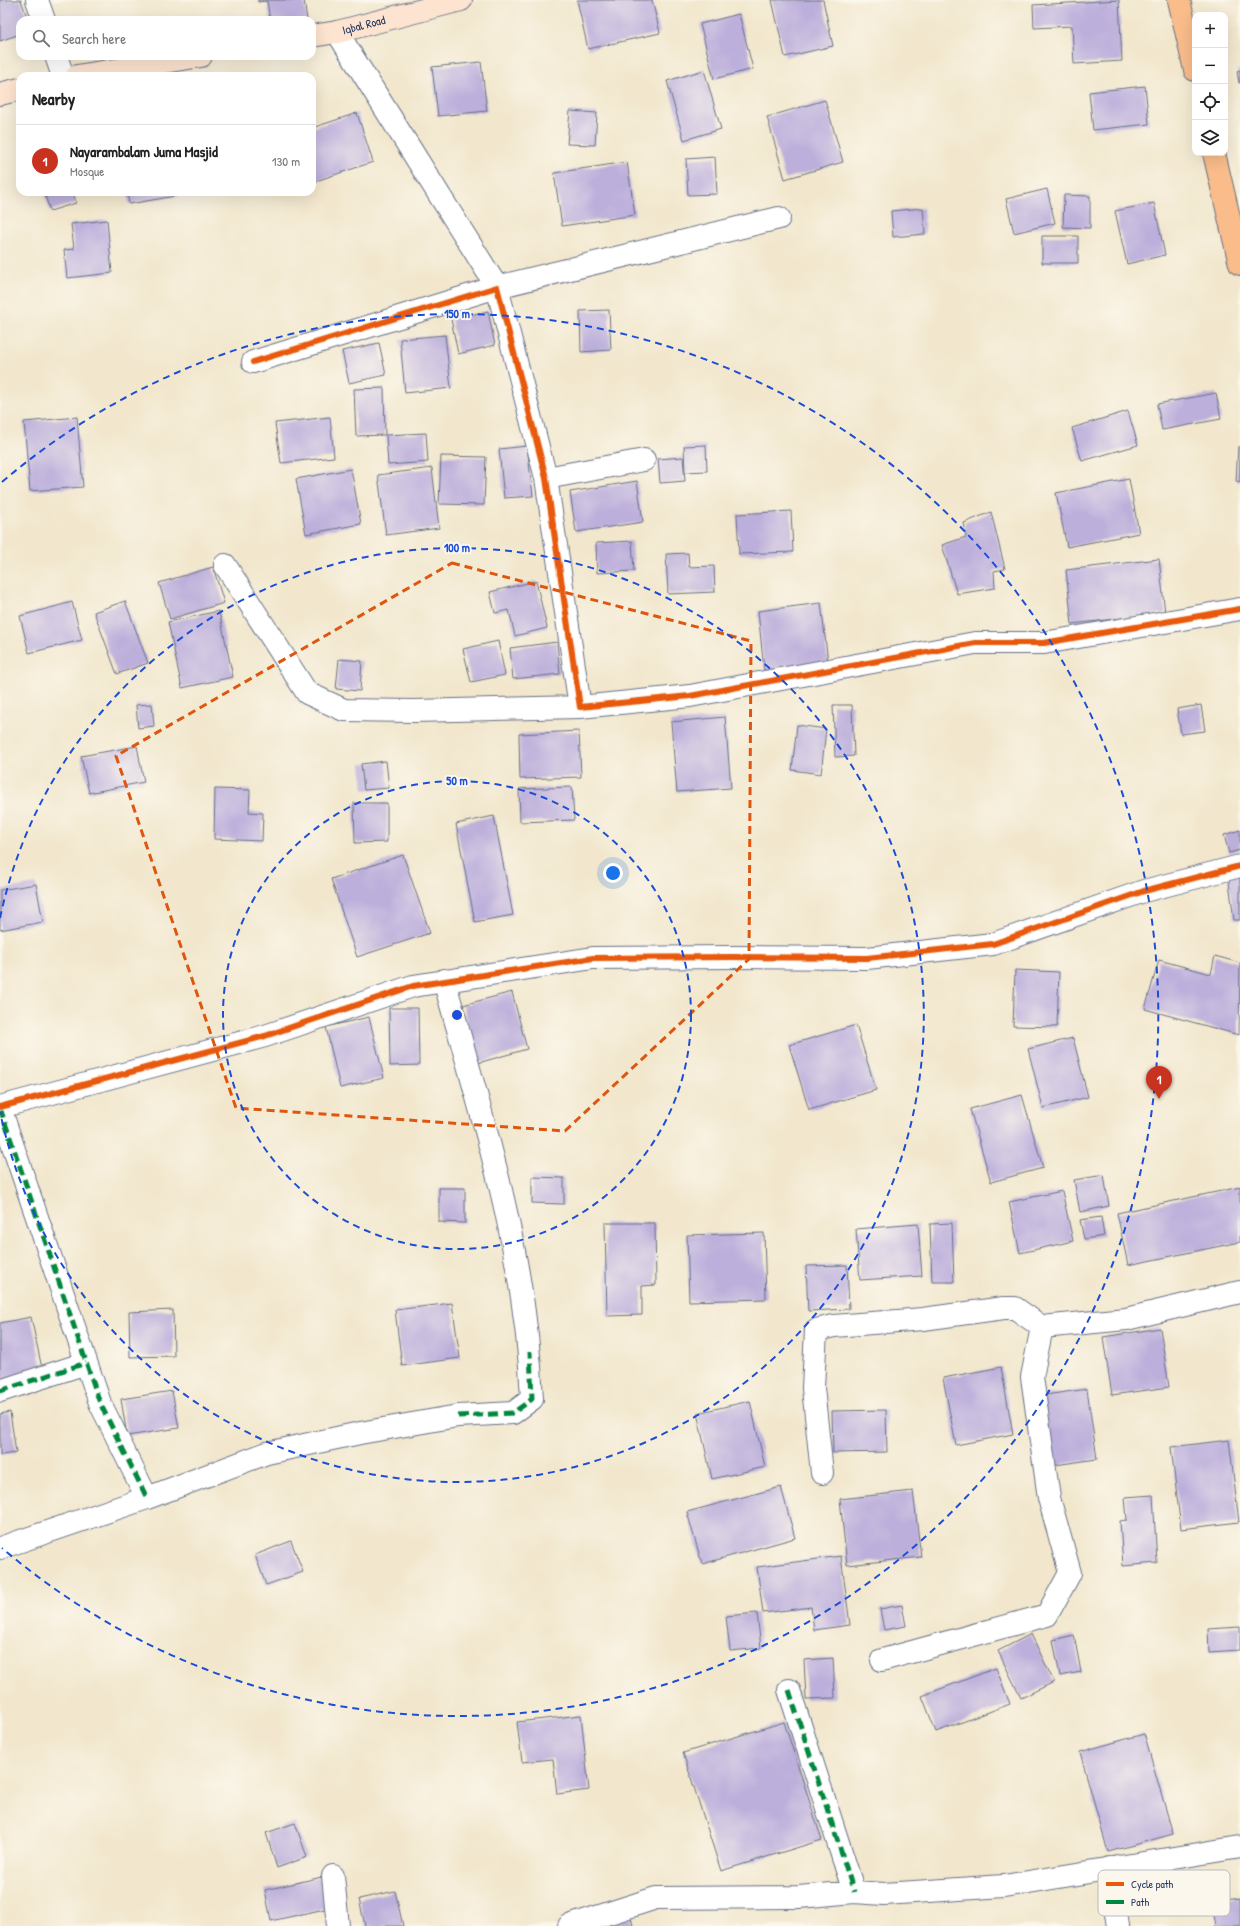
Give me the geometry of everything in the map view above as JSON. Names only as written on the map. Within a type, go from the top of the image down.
[{"type":"main road","name":"Iqbal Road","points":[[316,35],[337,32],[461,0]]},
{"type":"main road","points":[[1179,0],[1192,57]]},
{"type":"main road","points":[[102,72],[176,60]]},
{"type":"main road","points":[[0,94],[16,90]]},
{"type":"main road","points":[[1215,156],[1240,264]]},
{"type":"street","points":[[37,0],[43,16]]},
{"type":"street","points":[[337,32],[497,287],[546,478],[580,707]]},
{"type":"street","points":[[57,60],[62,72]]},
{"type":"street","points":[[253,362],[497,287],[779,218]]},
{"type":"street","points":[[546,478],[644,460]]},
{"type":"street","points":[[225,565],[307,693],[344,710],[414,711],[580,707],[690,696],[975,643],[1044,643],[1240,609]]},
{"type":"street","points":[[147,1498],[100,1403],[0,1107],[265,1036],[413,986],[593,958],[867,958],[993,944],[1144,891],[1240,866]]},
{"type":"street","points":[[0,1548],[147,1498],[267,1454],[360,1433],[458,1416],[513,1413],[532,1399],[530,1352],[515,1248],[499,1177],[444,980]]},
{"type":"street","points":[[822,1473],[813,1388],[816,1330],[834,1326],[923,1318],[1004,1308],[1015,1308],[1042,1327],[1126,1319],[1240,1292]]},
{"type":"street","points":[[882,1660],[1047,1615],[1070,1574],[1049,1498],[1032,1378],[1042,1327]]},
{"type":"street","points":[[0,1391],[86,1363]]},
{"type":"street","points":[[789,1690],[854,1892]]},
{"type":"street","points":[[569,1926],[656,1898],[799,1897],[854,1892],[884,1894],[1004,1886],[1240,1847]]},
{"type":"street","points":[[333,1876],[338,1926]]},
{"type":"street","points":[[1116,1916],[1118,1926]]},
{"type":"highlighted area","points":[[452,563],[751,641],[749,959],[565,1131],[236,1108],[116,756]]},
{"type":"building","points":[[0,0],[21,0],[27,16],[16,16],[16,35],[0,41]]},
{"type":"building","points":[[258,0],[304,0],[306,16],[269,16],[267,1],[258,2]]},
{"type":"building","points":[[577,0],[652,0],[660,33],[588,49]]},
{"type":"building","points":[[772,0],[823,0],[833,46],[785,57]]},
{"type":"building","points":[[1119,0],[1122,61],[1074,64],[1072,26],[1034,28],[1033,5]]},
{"type":"building","points":[[739,14],[753,69],[714,79],[700,24]]},
{"type":"building","points":[[481,62],[487,111],[438,116],[432,67]]},
{"type":"building","points":[[704,70],[721,129],[684,140],[667,81]]},
{"type":"building","points":[[1240,70],[1240,83],[1239,83],[1237,71]]},
{"type":"building","points":[[1145,86],[1149,124],[1093,130],[1089,92]]},
{"type":"building","points":[[825,100],[843,162],[785,179],[767,117]]},
{"type":"building","points":[[570,111],[597,113],[595,145],[567,144]]},
{"type":"building","points":[[357,113],[373,162],[316,181],[316,127]]},
{"type":"building","points":[[715,157],[717,194],[688,195],[686,159]]},
{"type":"building","points":[[627,162],[635,215],[562,226],[554,173]]},
{"type":"building","points":[[1047,189],[1055,223],[1014,233],[1006,199]]},
{"type":"building","points":[[1064,195],[1090,196],[1090,228],[1063,227]]},
{"type":"building","points":[[45,196],[74,196],[76,203],[50,211]]},
{"type":"building","points":[[128,196],[176,196],[129,204]]},
{"type":"building","points":[[1154,203],[1165,255],[1127,264],[1115,211]]},
{"type":"building","points":[[923,208],[925,234],[893,237],[891,211]]},
{"type":"building","points":[[107,220],[112,273],[67,278],[64,250],[74,249],[71,224]]},
{"type":"building","points":[[1042,236],[1078,236],[1078,263],[1042,263]]},
{"type":"building","points":[[609,310],[611,350],[581,352],[580,311]]},
{"type":"building","points":[[488,311],[495,345],[458,354],[451,319]]},
{"type":"building","points":[[445,335],[451,388],[405,393],[400,339]]},
{"type":"building","points":[[379,343],[386,375],[349,383],[342,351]]},
{"type":"building","points":[[384,388],[385,435],[356,436],[354,389]]},
{"type":"building","points":[[1216,393],[1221,419],[1162,430],[1157,404]]},
{"type":"building","points":[[1128,411],[1138,445],[1082,461],[1072,428]]},
{"type":"building","points":[[77,417],[83,487],[30,491],[24,422]]},
{"type":"building","points":[[330,417],[334,457],[281,463],[275,423]]},
{"type":"building","points":[[426,433],[428,462],[388,465],[386,435]]},
{"type":"building","points":[[706,445],[707,471],[685,472],[684,446]]},
{"type":"building","points":[[527,446],[533,496],[504,498],[499,449]]},
{"type":"building","points":[[1238,447],[1240,447],[1240,482],[1236,481]]},
{"type":"building","points":[[441,456],[486,457],[484,505],[439,504]]},
{"type":"building","points":[[683,457],[685,481],[660,483],[658,459]]},
{"type":"building","points":[[432,468],[439,528],[386,535],[378,475]]},
{"type":"building","points":[[351,469],[361,524],[306,534],[296,479]]},
{"type":"building","points":[[1129,479],[1139,533],[1067,547],[1056,493]]},
{"type":"building","points":[[637,481],[643,522],[576,532],[570,492]]},
{"type":"building","points":[[791,511],[793,552],[739,554],[737,514]]},
{"type":"building","points":[[991,512],[1005,569],[994,571],[995,588],[957,594],[942,545],[966,537],[964,523]]},
{"type":"building","points":[[632,541],[634,571],[597,573],[596,543]]},
{"type":"building","points":[[688,553],[689,567],[714,566],[715,592],[668,594],[666,554]]},
{"type":"building","points":[[1159,559],[1165,613],[1072,624],[1066,570]]},
{"type":"building","points":[[213,567],[224,603],[170,619],[159,583]]},
{"type":"building","points":[[536,581],[547,628],[515,636],[509,610],[495,613],[490,592]]},
{"type":"building","points":[[125,601],[148,663],[117,674],[94,612]]},
{"type":"building","points":[[72,602],[82,640],[29,653],[20,616]]},
{"type":"building","points":[[821,603],[828,662],[764,670],[758,611]]},
{"type":"building","points":[[219,611],[233,677],[182,688],[168,622]]},
{"type":"building","points":[[498,641],[505,675],[471,682],[463,649]]},
{"type":"building","points":[[557,642],[560,674],[513,679],[510,648]]},
{"type":"building","points":[[339,659],[362,661],[360,691],[336,689]]},
{"type":"building","points":[[152,704],[154,726],[138,728],[136,705]]},
{"type":"building","points":[[833,705],[852,705],[854,756],[835,757]]},
{"type":"building","points":[[1201,705],[1205,731],[1181,734],[1177,709]]},
{"type":"building","points":[[725,717],[731,788],[677,792],[671,722]]},
{"type":"building","points":[[797,725],[826,729],[821,774],[792,770]]},
{"type":"building","points":[[579,731],[581,777],[520,779],[519,734]]},
{"type":"building","points":[[137,746],[144,782],[89,793],[81,756]]},
{"type":"building","points":[[386,761],[389,788],[364,790],[361,764]]},
{"type":"building","points":[[572,787],[574,820],[520,822],[519,789]]},
{"type":"building","points":[[215,789],[250,790],[249,812],[263,813],[262,841],[214,839]]},
{"type":"building","points":[[354,803],[387,803],[387,842],[355,843]]},
{"type":"building","points":[[494,816],[513,915],[475,922],[456,824]]},
{"type":"building","points":[[1240,830],[1240,850],[1229,853],[1224,835]]},
{"type":"building","points":[[403,855],[430,933],[357,957],[331,879]]},
{"type":"building","points":[[1240,874],[1240,920],[1234,920],[1228,875]]},
{"type":"building","points":[[36,884],[43,922],[0,930],[0,890]]},
{"type":"building","points":[[1215,956],[1240,963],[1239,1035],[1145,1009],[1159,960],[1211,974]]},
{"type":"building","points":[[1015,970],[1059,972],[1057,1027],[1013,1026]]},
{"type":"building","points":[[512,992],[527,1049],[478,1063],[463,1005]]},
{"type":"building","points":[[389,1008],[418,1008],[419,1065],[390,1066]]},
{"type":"building","points":[[369,1017],[384,1078],[340,1088],[326,1027]]},
{"type":"building","points":[[856,1025],[876,1090],[809,1110],[789,1045]]},
{"type":"building","points":[[1073,1038],[1088,1097],[1043,1108],[1028,1049]]},
{"type":"building","points":[[1022,1095],[1043,1168],[991,1182],[970,1109]]},
{"type":"building","points":[[1104,1175],[1109,1206],[1080,1212],[1074,1180]]},
{"type":"building","points":[[532,1177],[564,1178],[564,1204],[532,1203]]},
{"type":"building","points":[[1240,1187],[1240,1242],[1128,1265],[1117,1213]]},
{"type":"building","points":[[439,1188],[465,1188],[465,1223],[439,1222]]},
{"type":"building","points":[[1062,1191],[1073,1241],[1020,1253],[1009,1202]]},
{"type":"building","points":[[1101,1217],[1104,1236],[1084,1239],[1080,1220]]},
{"type":"building","points":[[605,1223],[655,1223],[656,1285],[642,1286],[642,1315],[607,1316]]},
{"type":"building","points":[[952,1223],[954,1282],[932,1282],[930,1224]]},
{"type":"building","points":[[918,1224],[922,1276],[860,1280],[856,1229]]},
{"type":"building","points":[[764,1233],[766,1299],[689,1301],[687,1235]]},
{"type":"building","points":[[847,1265],[849,1309],[808,1311],[806,1266]]},
{"type":"building","points":[[452,1303],[460,1358],[402,1366],[395,1310]]},
{"type":"building","points":[[173,1310],[174,1356],[130,1357],[129,1312]]},
{"type":"building","points":[[31,1317],[43,1373],[0,1382],[0,1323]]},
{"type":"building","points":[[1160,1328],[1169,1387],[1112,1395],[1103,1337]]},
{"type":"building","points":[[1001,1367],[1013,1434],[956,1445],[943,1378]]},
{"type":"building","points":[[1087,1389],[1097,1459],[1048,1466],[1038,1396]]},
{"type":"building","points":[[172,1391],[179,1428],[127,1436],[121,1399]]},
{"type":"building","points":[[750,1401],[765,1467],[712,1479],[697,1413]]},
{"type":"building","points":[[886,1410],[887,1452],[833,1453],[832,1411]]},
{"type":"building","points":[[10,1412],[16,1453],[0,1455],[0,1414]]},
{"type":"building","points":[[1229,1440],[1239,1522],[1181,1529],[1171,1447]]},
{"type":"building","points":[[781,1487],[795,1538],[702,1564],[687,1512]]},
{"type":"building","points":[[913,1491],[921,1557],[847,1565],[840,1499]]},
{"type":"building","points":[[1153,1495],[1157,1563],[1123,1566],[1120,1521],[1127,1520],[1125,1497]]},
{"type":"building","points":[[291,1541],[303,1572],[266,1585],[255,1555]]},
{"type":"building","points":[[841,1556],[850,1625],[814,1630],[811,1607],[763,1613],[757,1567]]},
{"type":"building","points":[[902,1605],[906,1626],[884,1630],[880,1609]]},
{"type":"building","points":[[757,1613],[761,1648],[730,1651],[726,1616]]},
{"type":"building","points":[[1240,1627],[1240,1650],[1209,1652],[1208,1629]]},
{"type":"building","points":[[1031,1634],[1054,1682],[1021,1698],[998,1651]]},
{"type":"building","points":[[1074,1635],[1081,1672],[1060,1676],[1053,1640]]},
{"type":"building","points":[[833,1658],[835,1698],[806,1699],[804,1660]]},
{"type":"building","points":[[996,1668],[1010,1704],[936,1732],[922,1696]]},
{"type":"building","points":[[581,1715],[589,1790],[557,1794],[553,1759],[522,1762],[517,1722]]},
{"type":"building","points":[[784,1722],[822,1840],[721,1871],[683,1753]]},
{"type":"building","points":[[1144,1734],[1173,1834],[1108,1852],[1080,1752]]},
{"type":"building","points":[[295,1823],[307,1857],[277,1868],[266,1833]]},
{"type":"building","points":[[322,1877],[329,1908],[271,1921],[265,1890]]},
{"type":"building","points":[[395,1891],[403,1926],[365,1926],[359,1899]]},
{"type":"building","points":[[1240,1897],[1240,1926],[1217,1926],[1215,1916],[1230,1916],[1230,1898]]},
{"type":"building","points":[[631,1917],[633,1926],[595,1926]]},
{"type":"marked path","points":[[0,1108],[100,1403],[147,1498]]},
{"type":"marked path","points":[[458,1416],[513,1413],[532,1399],[530,1352]]},
{"type":"marked path","points":[[0,1391],[86,1363]]},
{"type":"marked path","points":[[789,1690],[854,1892]]},
{"type":"cycle path","points":[[253,362],[497,287],[546,478],[580,707],[690,696],[975,643],[1044,643],[1240,609]]},
{"type":"cycle path","points":[[0,1107],[265,1036],[413,986],[593,958],[867,958],[993,944],[1144,891],[1240,866]]},
{"type":"place","name":"Nayarambalam Juma Masjid","points":[[1159,1099]]}]
